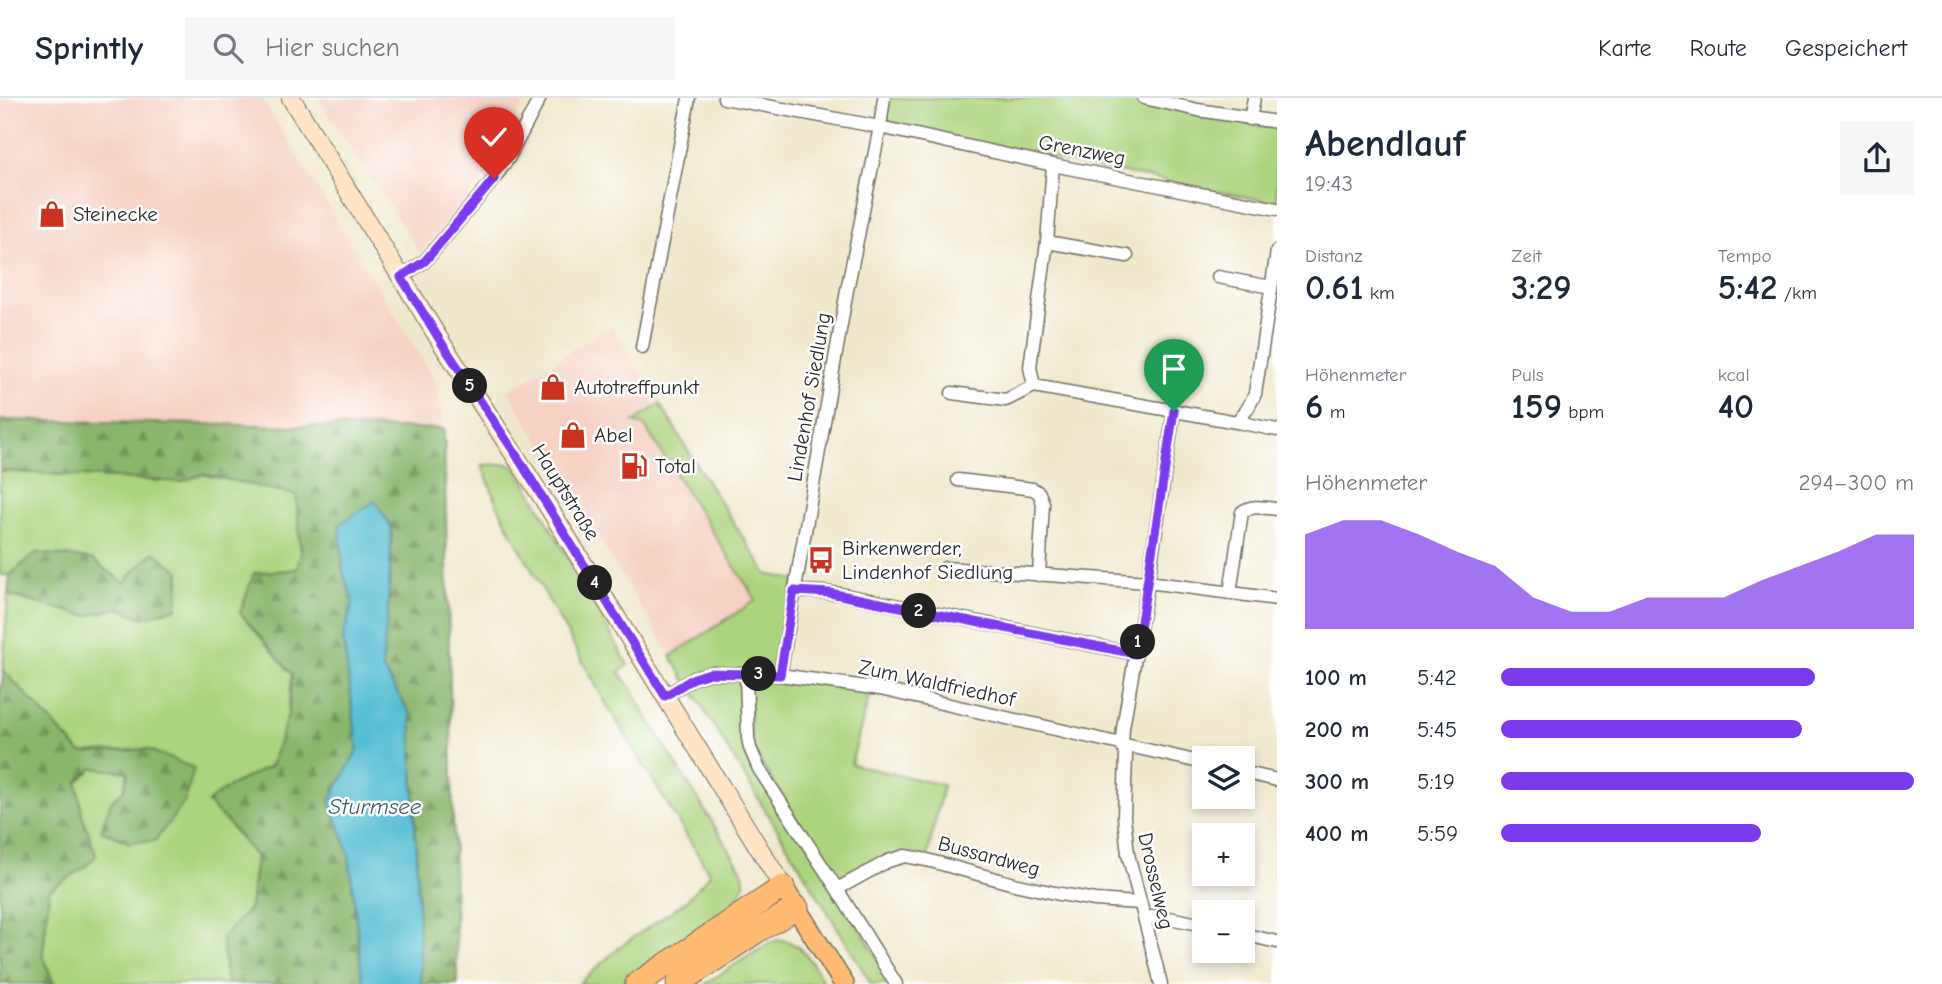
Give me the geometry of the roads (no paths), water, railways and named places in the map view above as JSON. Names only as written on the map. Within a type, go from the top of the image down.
[{"type":"highway","points":[[638,984],[783,887]]},
{"type":"highway","points":[[678,984],[757,931],[797,908]]},
{"type":"main road","name":"Hauptstraße","points":[[291,98],[844,984]]},
{"type":"street","points":[[401,277],[425,261],[494,179],[509,157],[540,98]]},
{"type":"street","points":[[642,346],[689,98]]},
{"type":"street","points":[[724,98],[880,128]]},
{"type":"street","name":"Lindenhof Siedlung","points":[[780,675],[847,290],[884,98]]},
{"type":"street","points":[[1144,98],[1250,120],[1277,122]]},
{"type":"street","points":[[1250,120],[1254,98]]},
{"type":"street","name":"Grenzweg","points":[[880,128],[1277,209]]},
{"type":"street","points":[[1034,386],[1030,366],[1047,243],[1053,165]]},
{"type":"street","points":[[1047,243],[1127,257]]},
{"type":"street","points":[[1237,422],[1255,394],[1277,251]]},
{"type":"street","points":[[1217,277],[1271,287]]},
{"type":"street","points":[[952,393],[1006,400],[1034,386],[1277,430]]},
{"type":"street","name":"Drosselweg","points":[[1161,984],[1128,854],[1125,832],[1126,755],[1122,744],[1174,411]]},
{"type":"street","points":[[958,480],[1033,489],[1039,493],[1043,503],[1039,575]]},
{"type":"street","points":[[1230,593],[1242,512],[1254,506],[1277,509]]},
{"type":"street","points":[[945,568],[1148,582],[1277,599]]},
{"type":"street","points":[[794,591],[830,593],[1136,654]]},
{"type":"street","name":"Zum Waldfriedhof","points":[[665,696],[701,675],[710,673],[780,675],[880,689],[1192,760]]},
{"type":"street","points":[[746,674],[746,723],[750,748],[765,780],[896,984]]},
{"type":"street","points":[[1255,775],[1277,780]]},
{"type":"street","name":"Bussardweg","points":[[837,889],[888,861],[905,856],[1055,893],[1095,900],[1139,903]]},
{"type":"street","points":[[1144,918],[1159,916],[1192,923]]},
{"type":"street","points":[[1255,937],[1277,942]]},
{"type":"water","name":"Sturmsee","points":[[375,501],[392,528],[382,668],[411,715],[421,984],[363,984],[349,854],[330,801],[358,749],[343,639],[353,601],[343,572],[340,524]]},
{"type":"place","name":"Steinecke","points":[[52,214]]},
{"type":"place","name":"Autotreffpunkt","points":[[553,387]]},
{"type":"place","name":"Abel","points":[[573,435]]},
{"type":"place","name":"Total","points":[[634,466]]},
{"type":"place","name":"Birkenwerder, Lindenhof Siedlung","points":[[821,560]]}]
